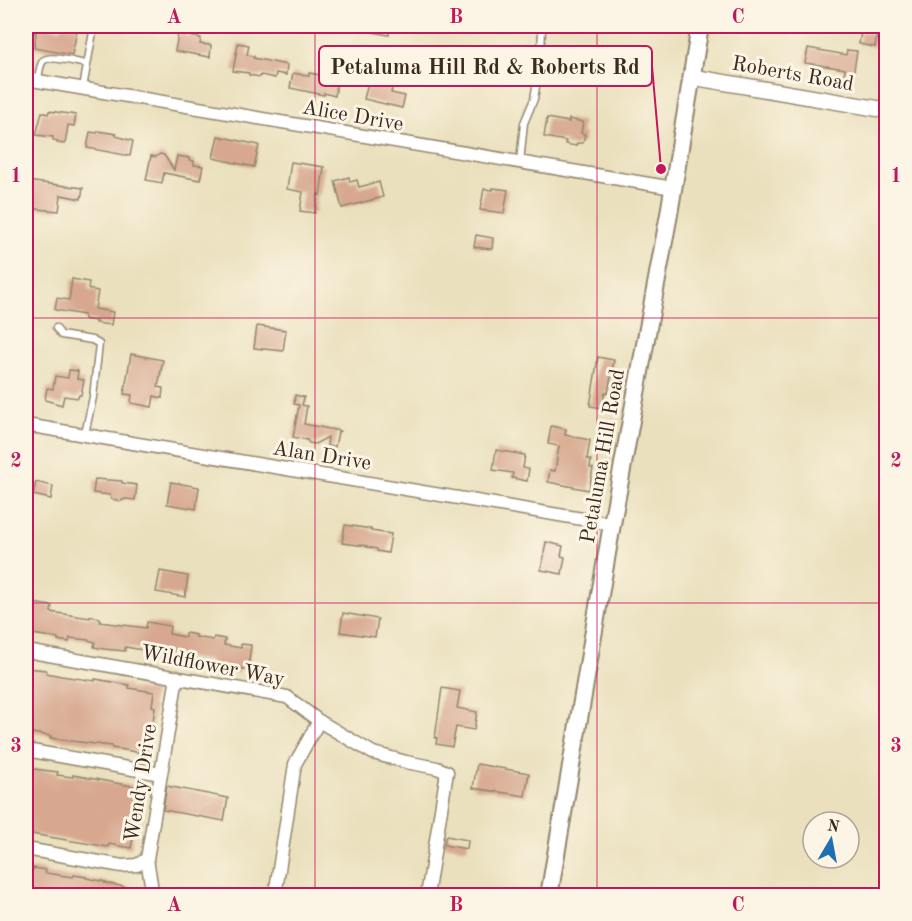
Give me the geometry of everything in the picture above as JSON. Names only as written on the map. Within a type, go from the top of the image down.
[{"type":"main road","name":"Petaluma Hill Road","points":[[549,896],[700,26]]},
{"type":"street","name":"Roberts Road","points":[[692,77],[886,110]]},
{"type":"street","name":"Alice Drive","points":[[32,80],[673,188]]},
{"type":"street","name":"Alan Drive","points":[[26,425],[612,524]]},
{"type":"street","name":"Wildflower Way","points":[[26,651],[287,697],[319,721],[372,753],[447,772],[427,896]]},
{"type":"street","name":"Wendy Drive","points":[[153,896],[147,859],[177,677]]},
{"type":"street","points":[[275,896],[295,764],[319,721]]},
{"type":"street","points":[[26,750],[161,774]]},
{"type":"street","points":[[26,849],[122,866],[137,865],[147,859]]},
{"type":"lane","points":[[83,89],[94,26]]},
{"type":"lane","points":[[520,163],[524,123],[534,99],[541,56],[542,26]]},
{"type":"lane","points":[[32,80],[46,59],[54,58],[87,64]]},
{"type":"lane","points":[[56,328],[61,335],[92,340],[99,344],[93,397],[85,435]]},
{"type":"building","points":[[26,26],[61,29],[62,26],[78,26],[72,55],[34,48],[36,33],[26,31]]},
{"type":"building","points":[[362,26],[390,26],[389,35],[361,30]]},
{"type":"building","points":[[861,32],[877,34],[875,47],[859,44]]},
{"type":"building","points":[[178,34],[201,38],[200,44],[211,45],[210,57],[175,51]]},
{"type":"building","points":[[238,43],[249,45],[247,55],[254,56],[253,58],[287,65],[286,75],[276,73],[275,78],[261,75],[260,77],[233,71]]},
{"type":"building","points":[[808,48],[846,55],[847,50],[857,51],[853,76],[844,75],[845,69],[805,63]]},
{"type":"building","points":[[293,73],[309,76],[309,73],[320,75],[320,78],[337,81],[335,96],[290,88]]},
{"type":"building","points":[[370,74],[394,80],[391,93],[405,96],[402,108],[364,99]]},
{"type":"building","points":[[49,111],[76,115],[74,126],[68,125],[65,144],[57,143],[58,141],[53,140],[53,137],[36,135],[42,112],[48,114]]},
{"type":"building","points":[[547,118],[583,122],[581,133],[585,134],[583,143],[577,143],[576,146],[565,144],[566,141],[544,137]]},
{"type":"building","points":[[98,131],[116,134],[116,136],[133,141],[130,156],[87,148],[90,132],[97,133]]},
{"type":"building","points":[[218,136],[259,145],[254,167],[213,158]]},
{"type":"building","points":[[160,154],[164,155],[174,170],[177,156],[189,158],[194,161],[194,165],[203,166],[200,180],[164,173],[162,183],[146,180],[151,156],[156,157]]},
{"type":"building","points":[[291,162],[324,167],[315,213],[300,211],[303,192],[287,189]]},
{"type":"building","points":[[349,177],[350,182],[357,180],[359,187],[379,182],[383,197],[342,208],[335,181]]},
{"type":"building","points":[[26,181],[83,188],[81,199],[61,195],[59,211],[26,208],[28,193],[26,193]]},
{"type":"building","points":[[493,188],[508,190],[504,213],[480,210],[484,189],[493,190]]},
{"type":"building","points":[[476,235],[493,238],[492,249],[474,247]]},
{"type":"building","points":[[72,279],[89,282],[88,289],[98,291],[95,309],[113,312],[111,325],[84,319],[84,315],[55,310],[57,298],[69,300]]},
{"type":"building","points":[[257,326],[286,330],[283,351],[254,348]]},
{"type":"building","points":[[131,354],[163,360],[158,387],[163,388],[162,398],[154,396],[152,407],[131,403],[132,395],[124,394]]},
{"type":"building","points":[[598,357],[614,360],[608,393],[605,392],[602,408],[590,406]]},
{"type":"building","points":[[69,370],[78,371],[77,379],[84,380],[81,395],[78,398],[64,396],[62,405],[45,400],[47,388],[53,389],[55,376],[68,378]]},
{"type":"building","points":[[295,395],[304,397],[302,405],[307,406],[304,424],[340,431],[335,447],[327,446],[328,437],[315,444],[293,437],[299,405],[294,404]]},
{"type":"building","points":[[551,426],[566,429],[565,435],[590,440],[587,459],[591,460],[590,468],[593,468],[589,490],[548,482],[550,470],[555,471],[559,446],[548,444]]},
{"type":"building","points":[[496,450],[525,455],[523,468],[529,469],[527,481],[512,478],[513,473],[493,470]]},
{"type":"building","points":[[95,479],[122,481],[122,483],[137,485],[135,500],[121,501],[111,499],[110,495],[93,493]]},
{"type":"building","points":[[36,482],[53,486],[51,499],[33,495]]},
{"type":"building","points":[[171,482],[199,487],[196,509],[167,504]]},
{"type":"building","points":[[345,525],[391,534],[388,553],[367,546],[342,543]]},
{"type":"building","points":[[546,542],[563,546],[561,556],[565,557],[562,574],[541,570]]},
{"type":"building","points":[[160,571],[188,576],[185,597],[156,592]]},
{"type":"building","points":[[33,603],[52,606],[51,612],[100,618],[100,622],[146,628],[147,622],[170,626],[169,634],[185,637],[185,633],[213,640],[214,637],[225,639],[224,645],[241,648],[241,644],[251,645],[248,670],[239,668],[238,673],[227,672],[228,668],[209,665],[210,661],[183,657],[183,662],[143,650],[125,647],[125,651],[104,649],[94,647],[95,642],[88,640],[70,638],[69,642],[26,633],[26,605],[33,607]]},
{"type":"building","points":[[343,613],[378,619],[375,637],[340,632]]},
{"type":"building","points":[[26,668],[46,670],[46,673],[61,676],[129,685],[129,688],[154,692],[152,706],[155,707],[147,754],[26,732]]},
{"type":"building","points":[[442,688],[460,691],[457,708],[477,712],[474,730],[456,727],[452,747],[436,744]]},
{"type":"building","points":[[477,764],[529,773],[525,796],[473,788]]},
{"type":"building","points":[[26,768],[143,788],[140,810],[131,809],[129,825],[135,826],[131,848],[109,844],[108,847],[26,833]]},
{"type":"building","points":[[167,786],[228,798],[224,821],[163,810]]},
{"type":"building","points":[[446,836],[468,840],[467,849],[444,845]]},
{"type":"building","points":[[33,868],[46,870],[45,873],[86,877],[131,888],[129,896],[104,894],[103,896],[26,896],[26,869],[33,870]]},
{"type":"place","name":"Petaluma Hill Rd & Roberts Rd","points":[[661,169]]}]
